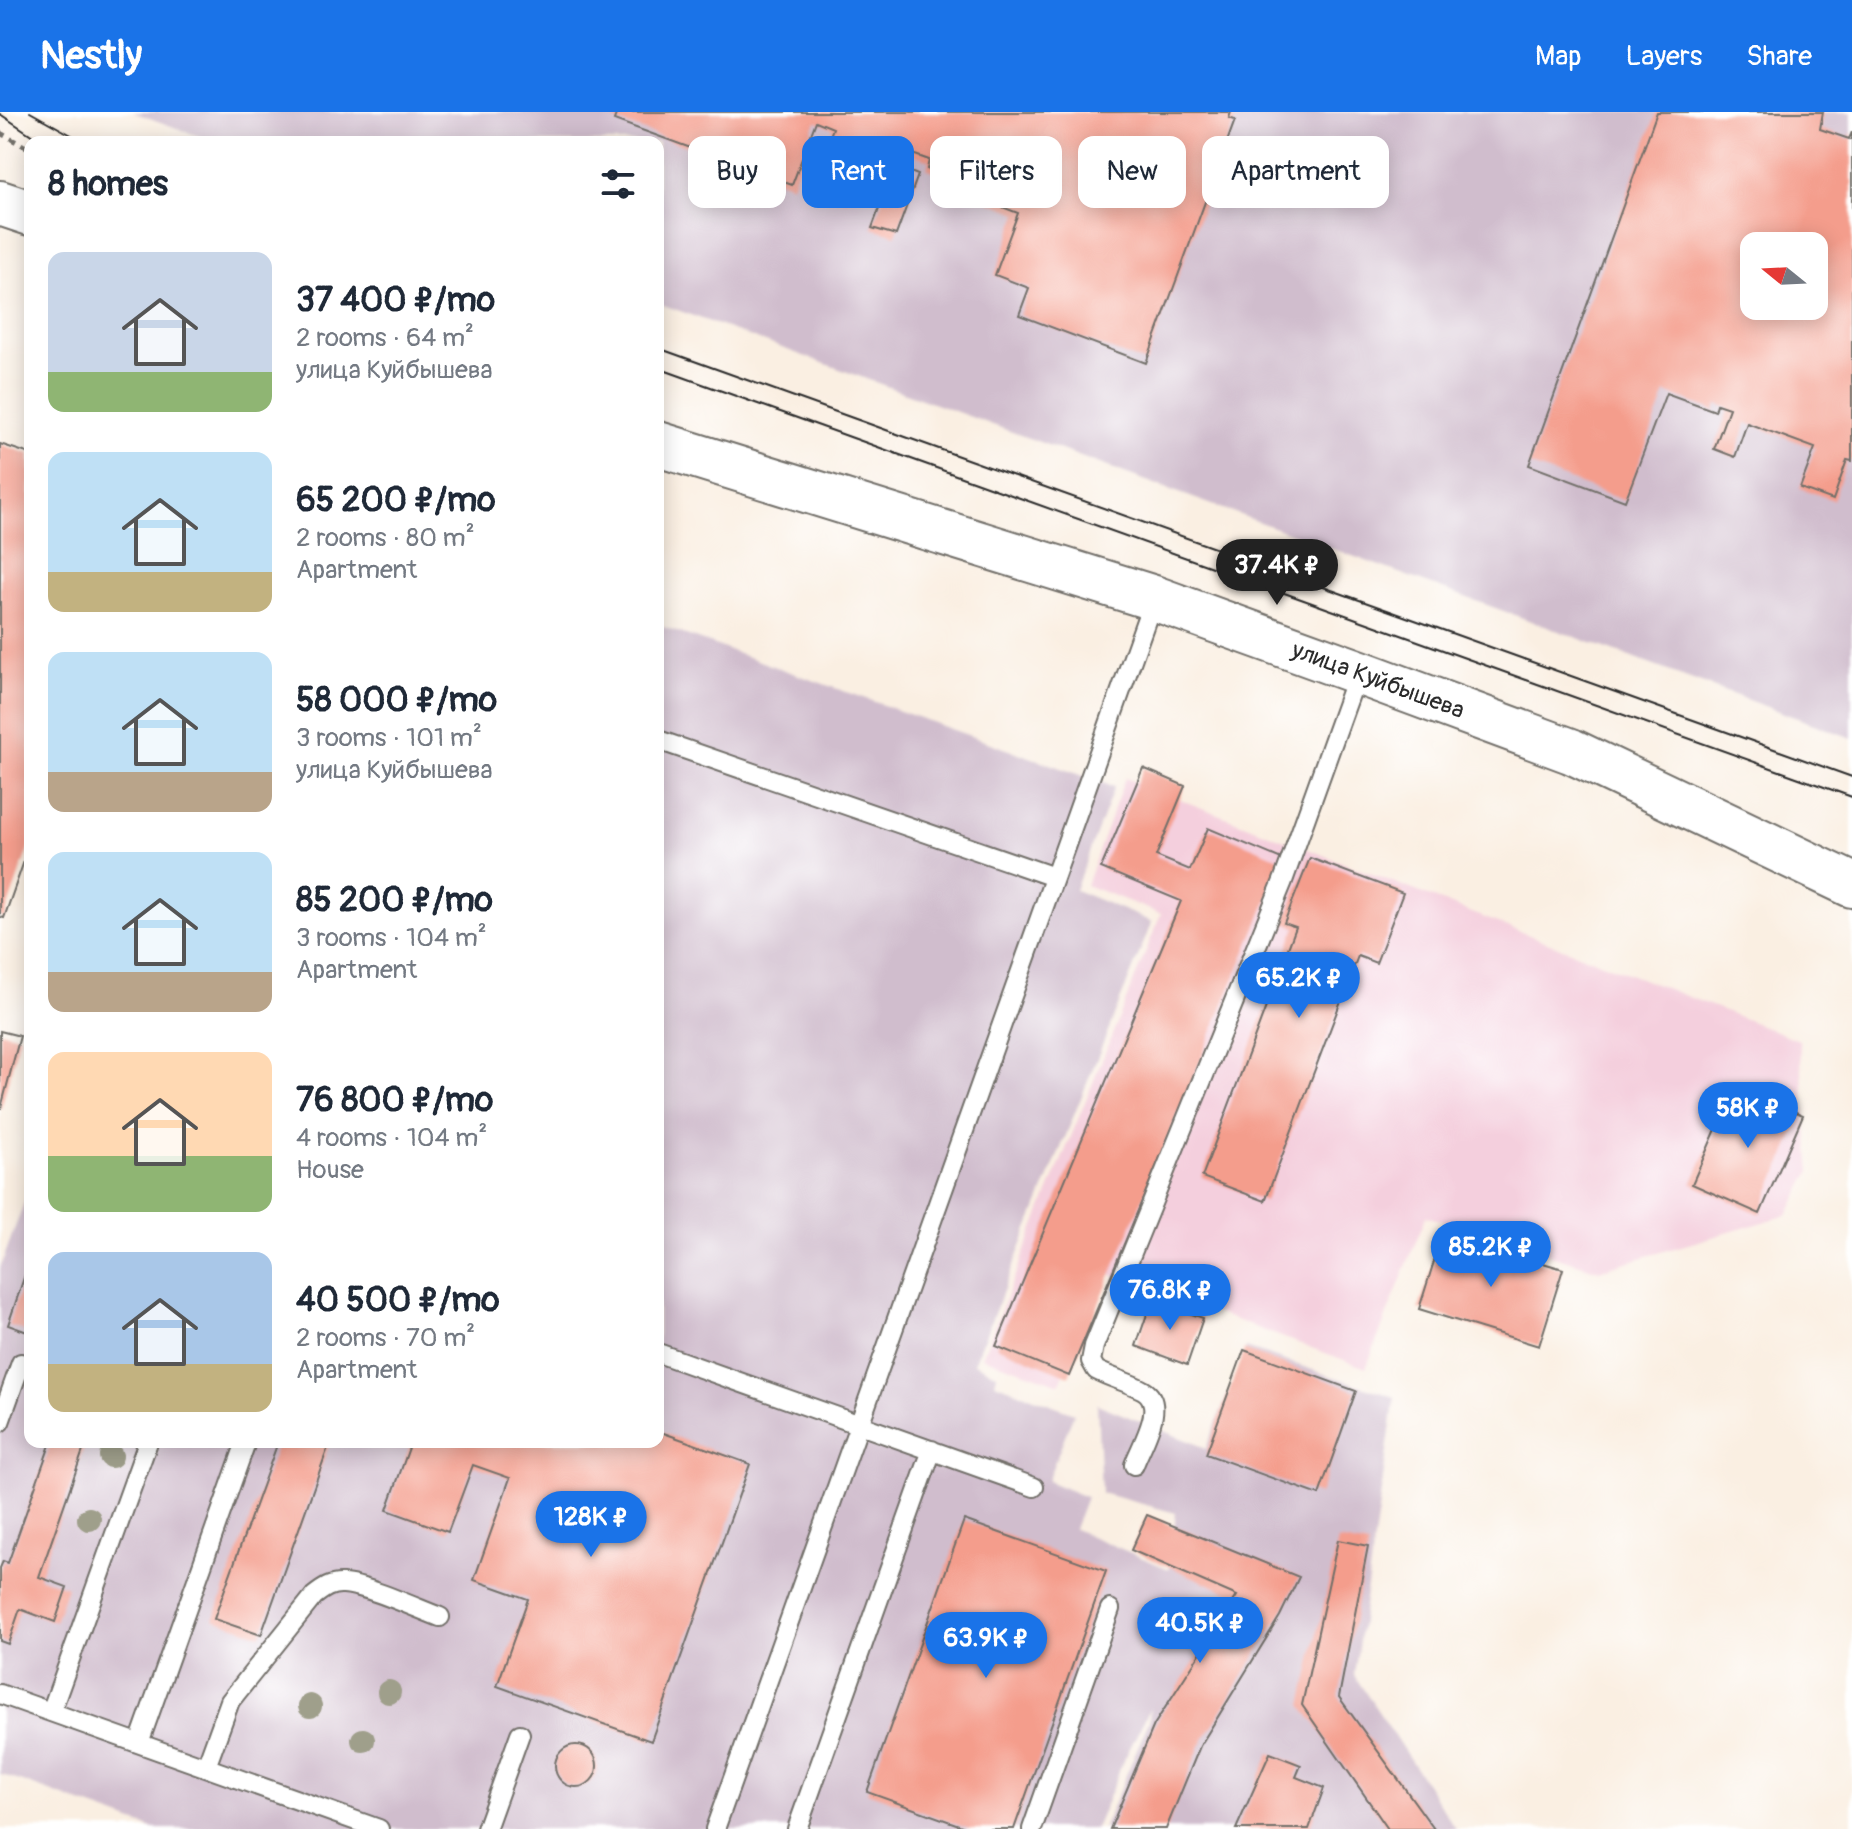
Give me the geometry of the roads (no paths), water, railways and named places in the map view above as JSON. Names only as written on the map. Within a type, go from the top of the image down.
[{"type":"main road","points":[[0,203],[24,211]]},
{"type":"main road","name":"улица Куйбышева","points":[[664,446],[1154,598],[1358,672],[1571,751],[1852,885]]},
{"type":"lane","points":[[715,1829],[1154,598]]},
{"type":"lane","points":[[1134,1465],[1155,1406],[1151,1396],[1144,1391],[1096,1370],[1091,1361],[1094,1346],[1283,881],[1358,672]]},
{"type":"lane","points":[[664,742],[1054,877]]},
{"type":"lane","points":[[664,1355],[1034,1487]]},
{"type":"lane","points":[[0,1422],[21,1363]]},
{"type":"lane","points":[[51,1712],[146,1448]]},
{"type":"lane","points":[[139,1743],[244,1448]]},
{"type":"lane","points":[[797,1829],[932,1450]]},
{"type":"lane","points":[[206,1767],[230,1701],[314,1596],[327,1586],[342,1584],[357,1587],[440,1617]]},
{"type":"lane","points":[[1032,1829],[1110,1609]]},
{"type":"lane","points":[[0,1694],[379,1829]]},
{"type":"lane","points":[[486,1829],[520,1734]]},
{"type":"tram line","points":[[30,112],[73,136]]},
{"type":"tram line","points":[[0,114],[33,136]]},
{"type":"tram line","points":[[664,350],[1852,777]]},
{"type":"tram line","points":[[664,370],[1852,797]]}]
